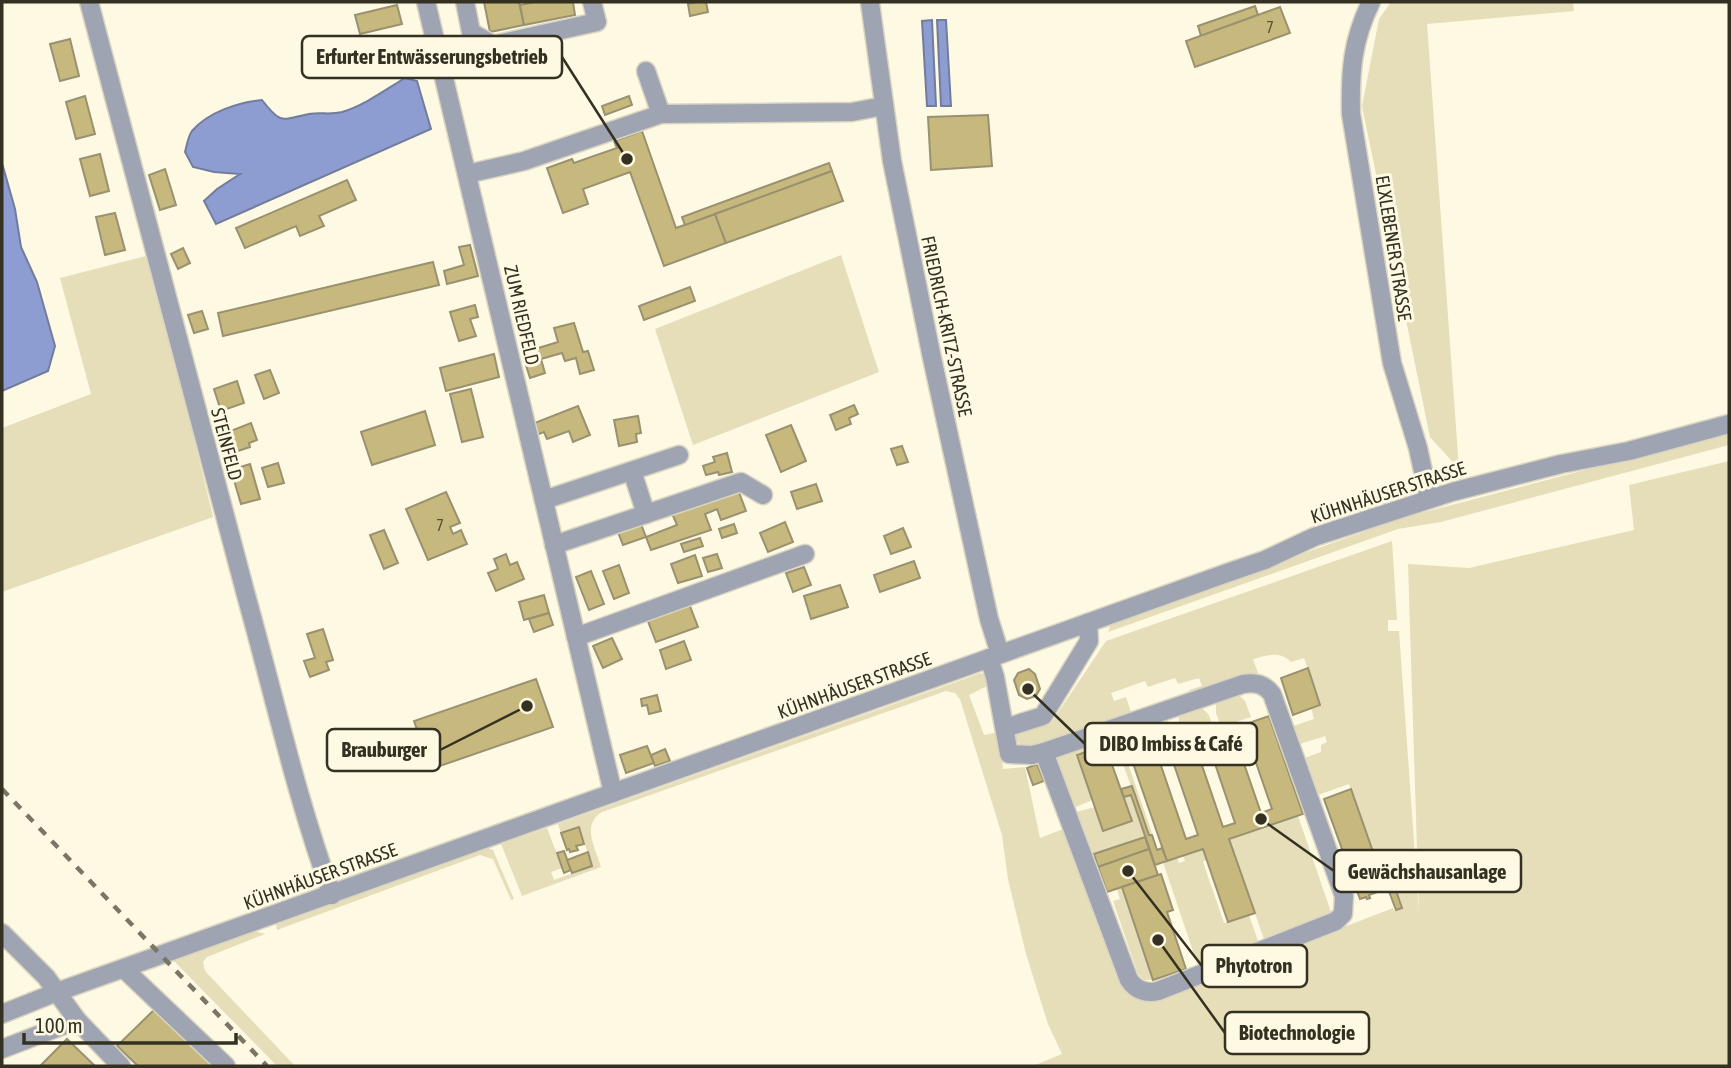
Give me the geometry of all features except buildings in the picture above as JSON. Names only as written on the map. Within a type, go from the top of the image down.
[{"type":"street","name":"STEINFELD","points":[[89,2],[282,729],[332,895]]},
{"type":"street","name":"ZUM RIEDFELD","points":[[426,2],[614,793]]},
{"type":"street","points":[[465,2],[471,32],[493,46],[597,22],[592,2]]},
{"type":"street","name":"ELXLEBENER STRASSE","points":[[1371,2],[1356,38],[1350,86],[1351,114],[1392,363],[1418,448],[1429,499]]},
{"type":"street","name":"FRIEDRICH-KRITZ-STRASSE","points":[[870,3],[892,161],[989,619],[1009,754],[1032,755],[1044,752]]},
{"type":"street","points":[[646,71],[661,114]]},
{"type":"street","points":[[467,174],[524,161],[661,114],[852,112],[884,106]]},
{"type":"street","name":"KÜHNHÄUSER STRASSE","points":[[2,1014],[1265,559],[1314,537],[1429,499],[1729,424]]},
{"type":"street","points":[[544,500],[679,455]]},
{"type":"street","points":[[632,471],[646,514]]},
{"type":"street","points":[[554,545],[741,482],[764,495]]},
{"type":"street","points":[[576,637],[805,554]]},
{"type":"street","points":[[1005,728],[1043,716],[1089,641],[1088,623]]},
{"type":"street","points":[[1243,684],[1261,684],[1272,694],[1344,896],[1343,914],[1336,921],[1158,991],[1148,992],[1137,988],[1129,980],[1044,752],[1243,684]]},
{"type":"street","points":[[2,933],[46,977],[78,1020],[121,1066]]},
{"type":"street","points":[[124,969],[226,1066]]},
{"type":"street","points":[[2,1049],[78,1020]]},
{"type":"shaded area","points":[[1391,2],[1573,2],[1574,11],[1427,24],[1459,469],[1430,437],[1362,106],[1379,19]]},
{"type":"shaded area","points":[[150,255],[213,517],[2,592],[2,428],[91,394],[60,278]]},
{"type":"shaded area","points":[[841,255],[879,372],[693,445],[655,329]]},
{"type":"shaded area","points":[[1729,432],[1729,445],[1441,522],[1398,529],[1108,632],[1112,621],[1406,517]]},
{"type":"shaded area","points":[[1729,461],[1729,1066],[1033,1066],[1062,1054],[1048,1024],[1026,954],[1008,879],[1002,835],[960,699],[955,693],[946,691],[602,812],[592,823],[591,830],[601,867],[522,896],[501,844],[547,828],[562,868],[551,872],[554,880],[592,866],[579,827],[561,833],[558,824],[981,673],[989,685],[969,695],[984,735],[999,732],[1003,769],[1025,767],[1040,838],[1066,828],[1123,984],[1161,998],[1393,908],[1394,911],[1402,907],[1391,876],[1383,879],[1349,784],[1315,796],[1302,759],[1321,752],[1321,745],[1327,742],[1325,736],[1297,745],[1290,727],[1314,719],[1311,708],[1320,705],[1304,658],[1291,662],[1278,655],[1253,659],[1258,673],[1191,695],[1189,690],[1202,686],[1199,678],[1178,684],[1175,678],[1148,687],[1145,681],[1111,693],[1114,701],[1126,697],[1132,715],[1027,749],[1014,740],[1013,736],[1051,723],[1106,641],[1392,541],[1397,620],[1388,620],[1388,631],[1399,631],[1419,912],[1408,564],[1469,568],[1634,530],[1629,485]]},
{"type":"shaded area","points":[[1237,693],[1245,701],[1251,717],[1221,727],[1216,713],[1216,700]]},
{"type":"shaded area","points":[[1200,706],[1209,715],[1214,730],[1184,740],[1179,713]]},
{"type":"shaded area","points":[[1165,718],[1172,726],[1177,743],[1148,753],[1142,725]]},
{"type":"shaded area","points":[[1121,734],[1106,746],[1077,755],[1092,800],[1072,807],[1054,755]]},
{"type":"shaded area","points":[[1131,736],[1141,755],[1127,761],[1152,833],[1149,835],[1120,756]]},
{"type":"shaded area","points":[[1131,795],[1145,837],[1090,855],[1076,812],[1095,807],[1104,831],[1132,821],[1124,797]]},
{"type":"shaded area","points":[[1298,816],[1332,915],[1265,942],[1229,839]]},
{"type":"shaded area","points":[[485,847],[493,850],[514,899],[511,900],[493,859],[480,855],[277,930],[276,924]]},
{"type":"shaded area","points":[[1203,849],[1207,859],[1203,862],[1224,923],[1249,915],[1259,944],[1199,969],[1163,862],[1177,858],[1179,863],[1185,861],[1183,855]]},
{"type":"shaded area","points":[[1122,887],[1153,980],[1144,980],[1138,974],[1113,901],[1120,899],[1117,889]]},
{"type":"shaded area","points":[[255,931],[265,934],[207,957],[203,962],[205,971],[295,1066],[277,1066],[173,960]]},
{"type":"water","points":[[932,20],[936,106],[927,106],[922,21]]},
{"type":"water","points":[[937,20],[946,20],[951,106],[941,106]]},
{"type":"water","points":[[405,78],[417,81],[431,129],[216,224],[204,201],[240,174],[193,167],[185,152],[191,133],[206,118],[224,109],[262,100],[274,114],[283,119],[313,113],[342,112],[367,101]]},
{"type":"water","points":[[2,163],[15,209],[21,247],[37,282],[55,346],[48,371],[2,391]]},
{"type":"railway","points":[[2,789],[267,1066]]},
{"type":"place","name":"Erfurter Entwässerungsbetrieb","points":[[627,159]]},
{"type":"place","name":"DIBO Imbiss & Café","points":[[1028,689]]},
{"type":"place","name":"Brauburger","points":[[527,706]]},
{"type":"place","name":"Gewächshausanlage","points":[[1261,819]]},
{"type":"place","name":"Phytotron","points":[[1128,871]]},
{"type":"place","name":"Biotechnologie","points":[[1158,940]]}]
